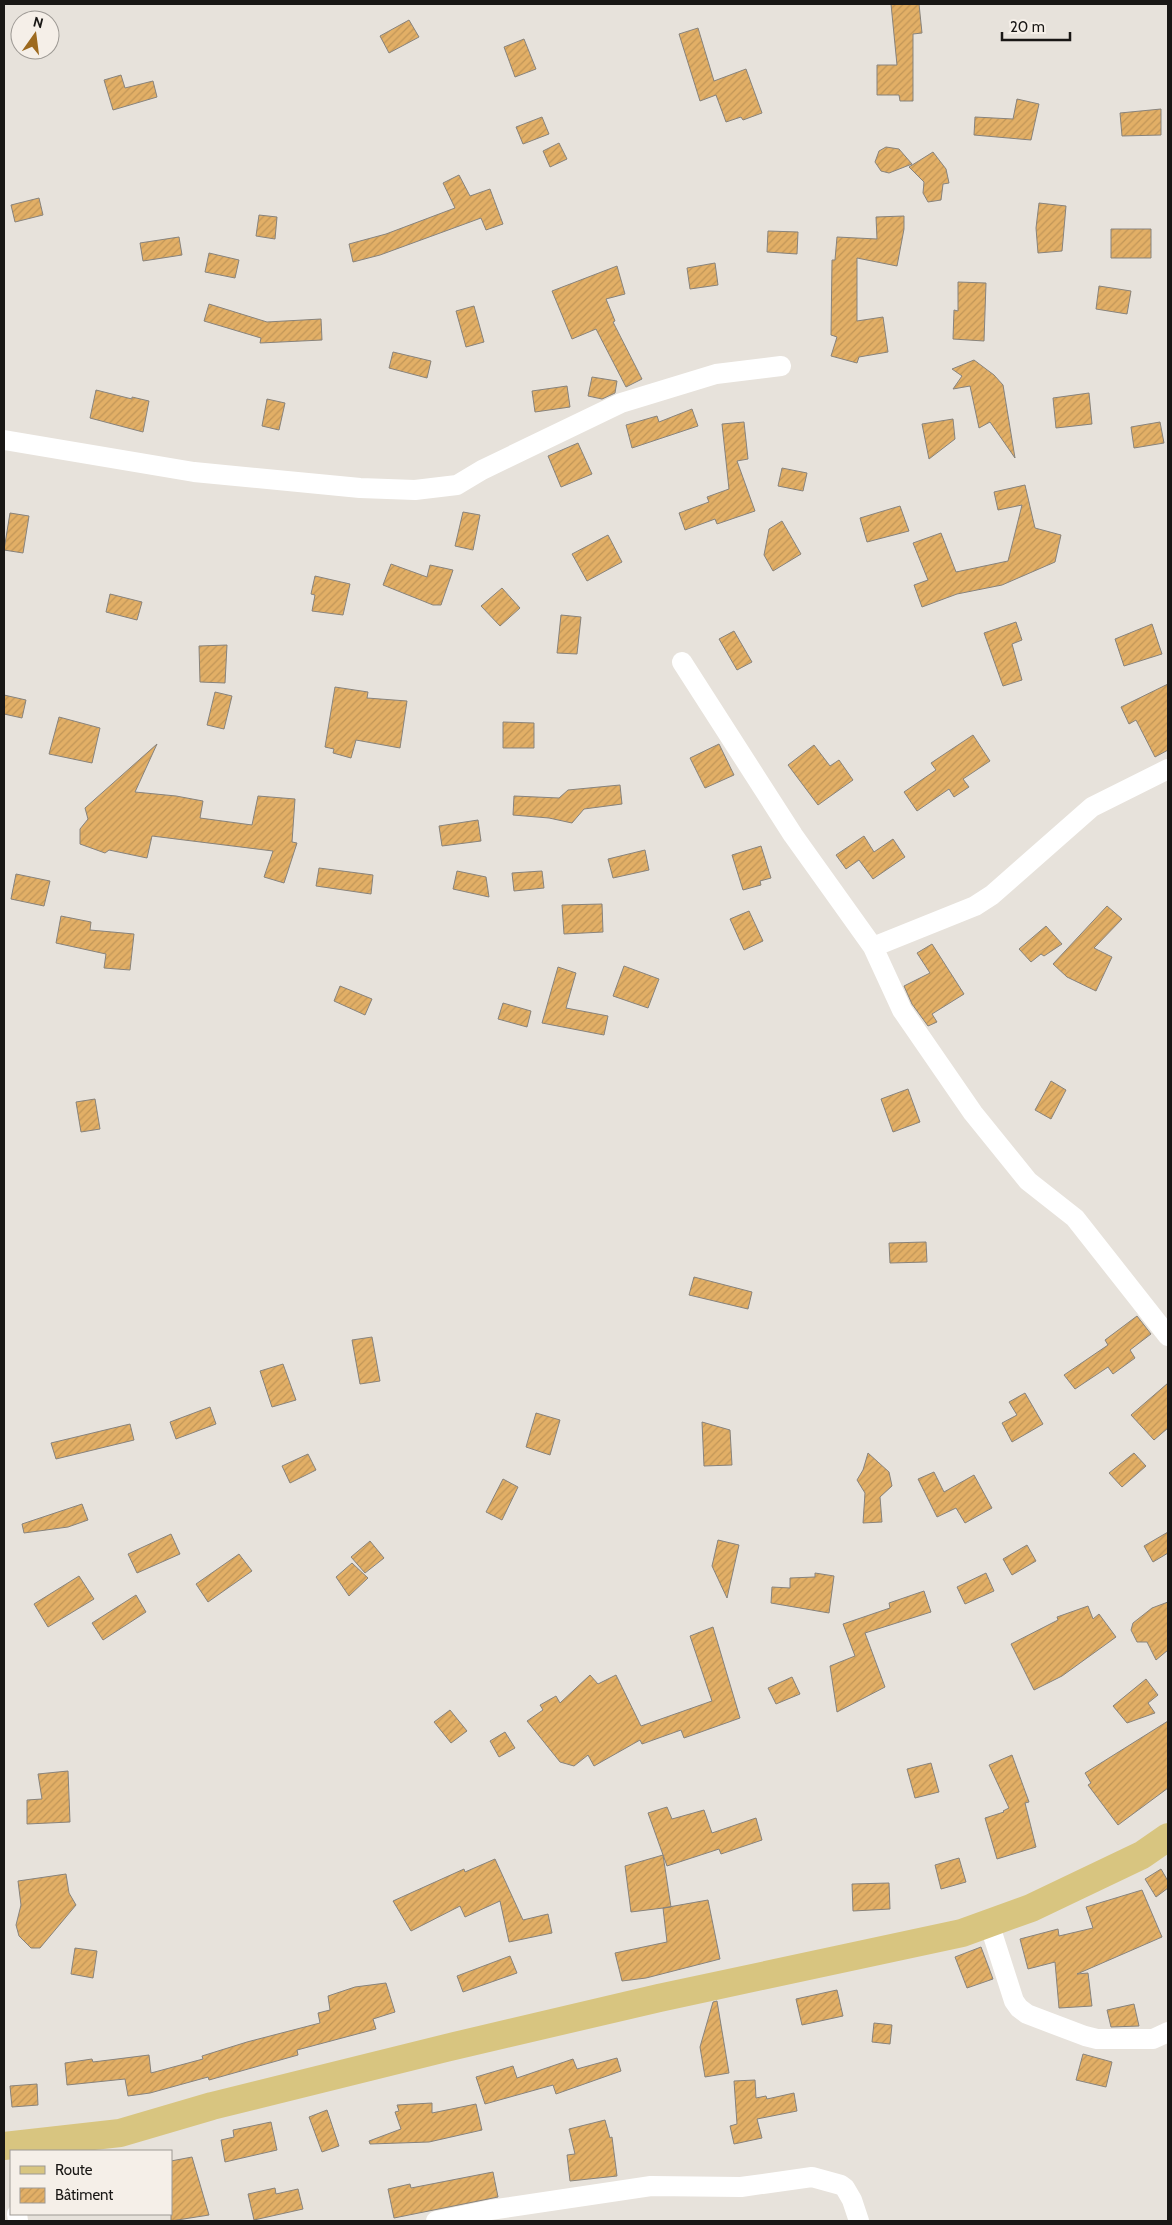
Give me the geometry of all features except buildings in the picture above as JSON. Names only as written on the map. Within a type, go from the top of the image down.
[{"type":"main road","points":[[9,2148],[120,2133],[212,2106],[446,2048],[659,1998],[962,1933],[1031,1908],[1142,1855],[1168,1837]]},
{"type":"street","points":[[4,440],[194,472],[360,488],[415,490],[457,485],[482,470],[621,403],[716,374],[781,366]]},
{"type":"street","points":[[682,662],[793,835],[873,946],[902,1010],[973,1113],[1028,1181],[1076,1218],[1168,1336]]},
{"type":"street","points":[[873,946],[976,906],[992,895],[1092,807],[1168,769]]},
{"type":"street","points":[[989,1923],[1014,2001],[1027,2014],[1097,2039],[1153,2039],[1168,2032]]},
{"type":"street","points":[[436,2221],[490,2210],[651,2186],[740,2187],[812,2177],[841,2185],[845,2188],[852,2200],[859,2221]]}]
